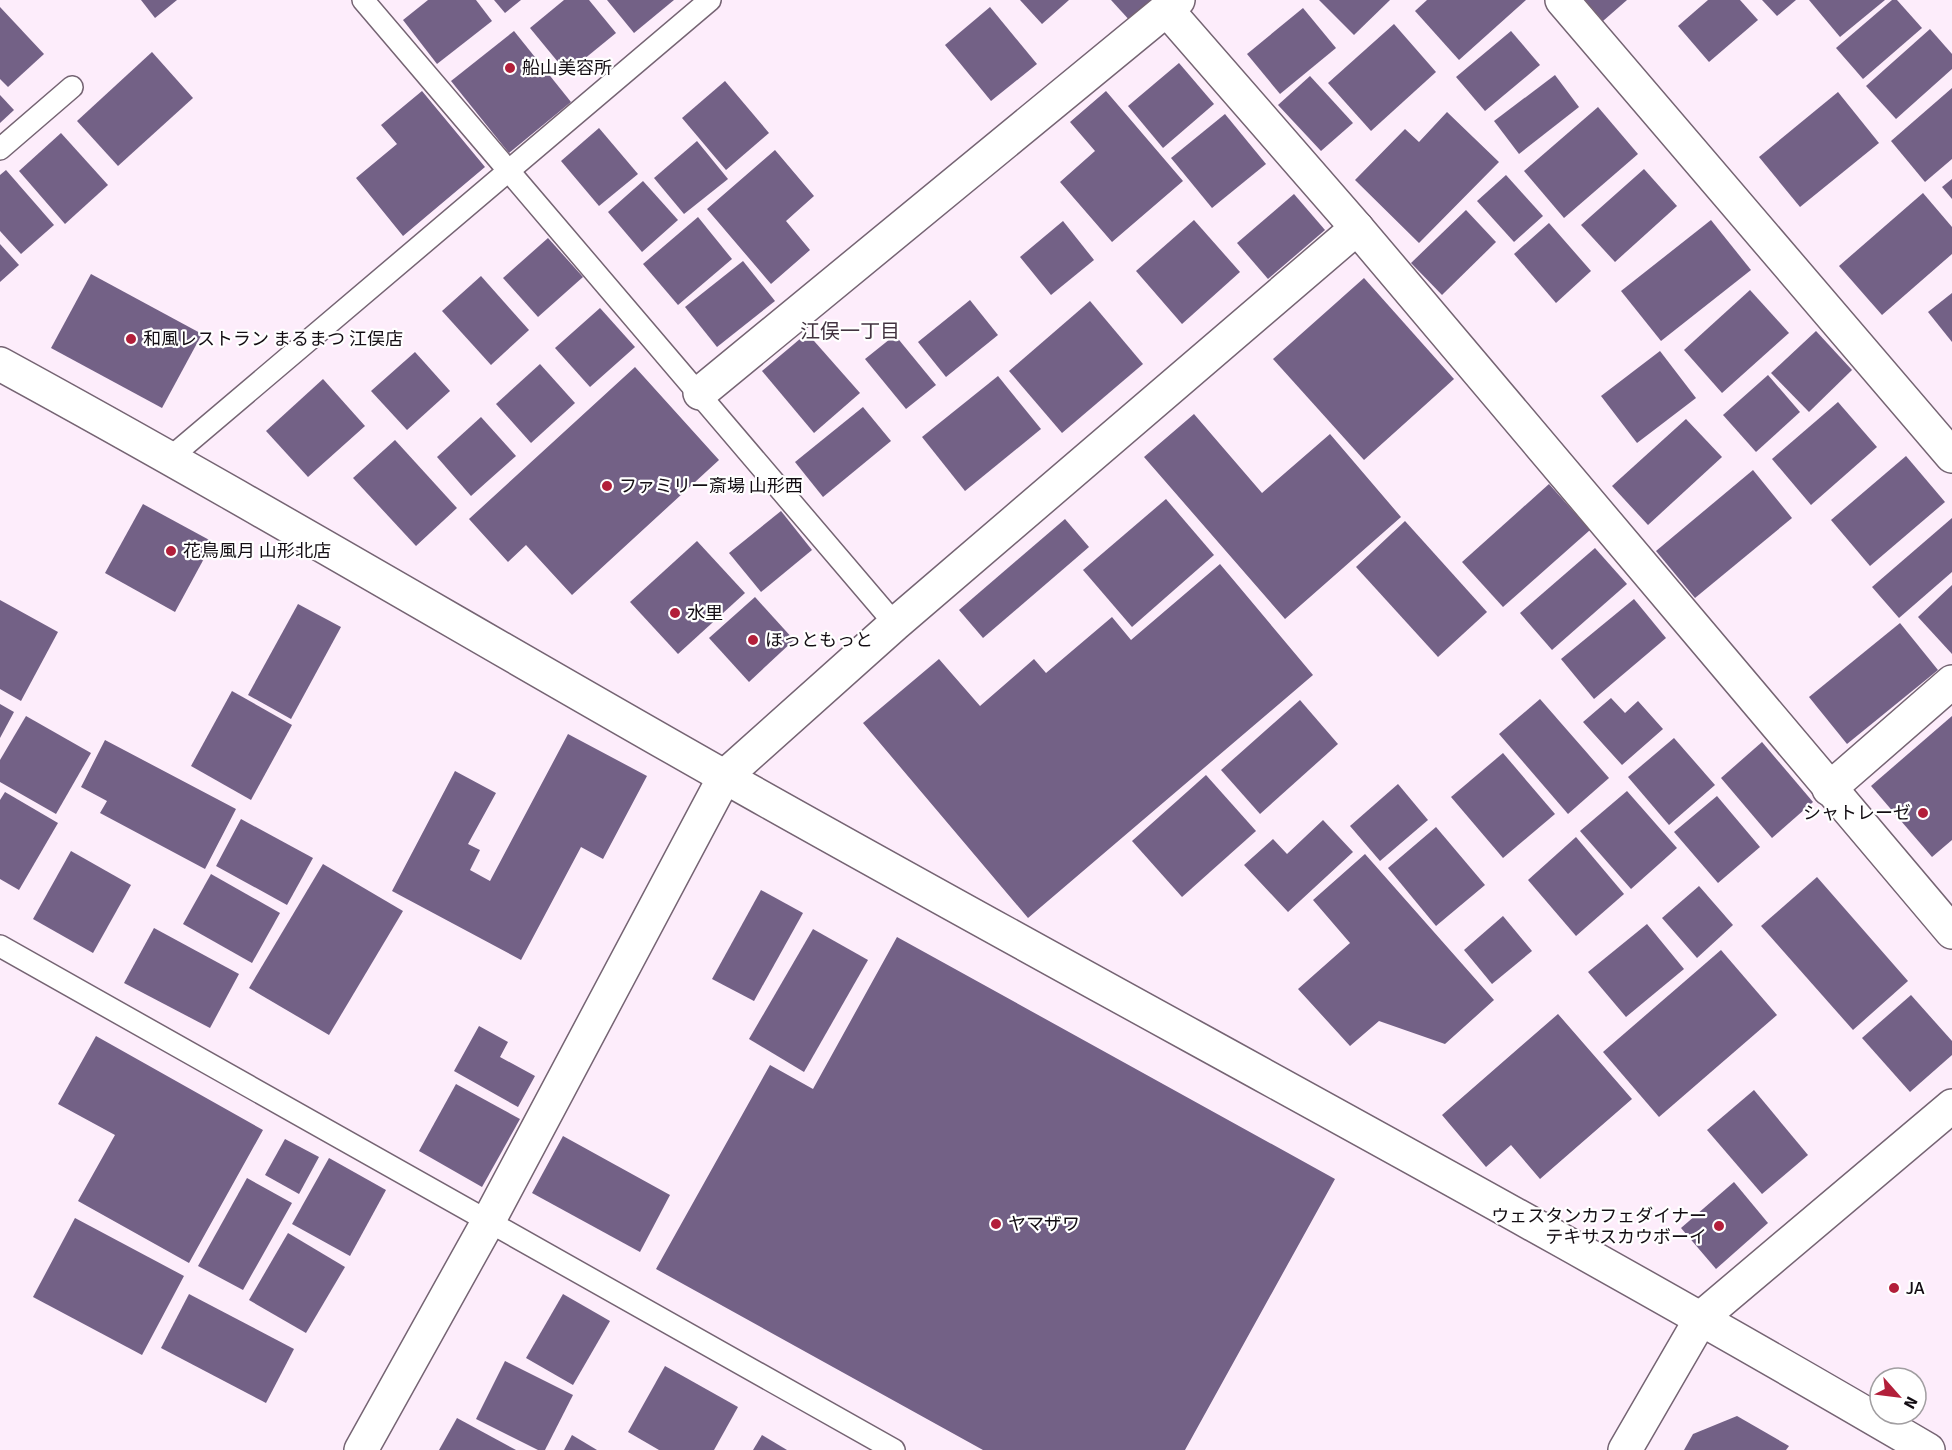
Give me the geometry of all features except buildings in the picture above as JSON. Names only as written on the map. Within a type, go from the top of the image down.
[{"type":"street","points":[[1562,0],[1952,456]]},
{"type":"street","points":[[700,393],[1172,5],[1829,789],[1952,932]]},
{"type":"street","points":[[361,1450],[488,1222],[725,776],[895,624],[1357,228]]},
{"type":"street","points":[[0,364],[171,457],[725,776],[1702,1317],[1928,1450]]},
{"type":"street","points":[[1829,789],[1952,682]]},
{"type":"street","points":[[1625,1450],[1702,1317],[1952,1106]]},
{"type":"lane","points":[[363,0],[895,624]]},
{"type":"lane","points":[[171,457],[710,0]]},
{"type":"lane","points":[[0,149],[72,87]]},
{"type":"lane","points":[[0,946],[894,1450]]},
{"type":"place","name":"船山美容所","points":[[510,68]]},
{"type":"place","name":"和風レストラン まるまつ 江俣店","points":[[131,339]]},
{"type":"place","name":"ファミリー斎場 山形西","points":[[607,486]]},
{"type":"place","name":"花鳥風月 山形北店","points":[[171,551]]},
{"type":"place","name":"水里","points":[[675,613]]},
{"type":"place","name":"ほっともっと","points":[[753,640]]},
{"type":"place","name":"シャトレーゼ","points":[[1923,813]]},
{"type":"place","name":"ヤマザワ","points":[[996,1224]]},
{"type":"place","name":"ウェスタンカフェダイナー テキサスカウボーイ","points":[[1719,1226]]},
{"type":"place","name":"JA","points":[[1894,1288]]},
{"type":"district","name":"江俣一丁目","points":[[850,331]]}]
